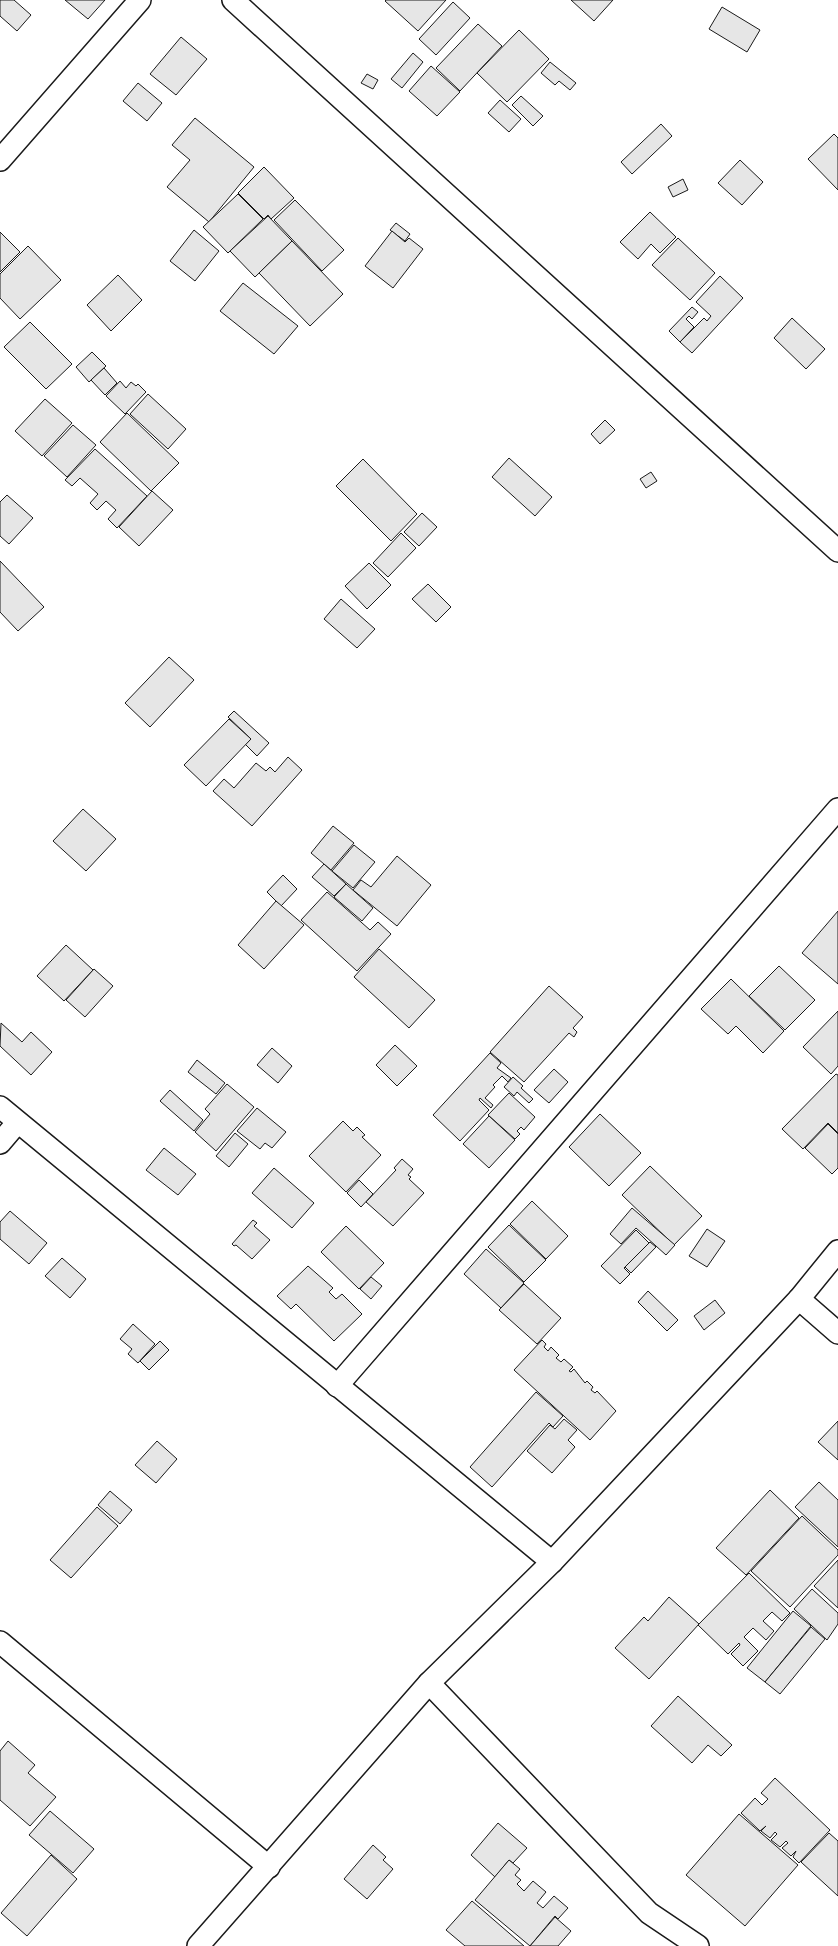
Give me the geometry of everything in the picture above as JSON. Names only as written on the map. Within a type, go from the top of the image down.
[{"type":"street","points":[[0,160],[140,0]]},
{"type":"street","points":[[233,0],[838,551]]},
{"type":"street","points":[[337,1386],[838,810]]},
{"type":"street","points":[[0,1107],[17,1123],[552,1562]]},
{"type":"street","points":[[0,1143],[17,1123]]},
{"type":"street","points":[[198,1946],[429,1683],[552,1562],[799,1299],[838,1251]]},
{"type":"street","points":[[799,1299],[838,1333]]},
{"type":"street","points":[[0,1642],[269,1867]]},
{"type":"street","points":[[429,1683],[649,1913],[698,1946]]},
{"type":"building","points":[[0,0],[14,0],[31,15],[17,31],[0,16]]},
{"type":"building","points":[[65,0],[105,0],[88,19]]},
{"type":"building","points":[[386,0],[446,0],[418,31]]},
{"type":"building","points":[[571,0],[613,0],[594,21]]},
{"type":"building","points":[[453,2],[470,18],[436,55],[419,39]]},
{"type":"building","points":[[722,7],[760,30],[747,52],[709,29]]},
{"type":"building","points":[[478,24],[502,46],[460,91],[436,68]]},
{"type":"building","points":[[519,30],[549,59],[507,102],[477,73]]},
{"type":"building","points":[[181,37],[207,59],[176,95],[150,74]]},
{"type":"building","points":[[413,53],[423,62],[402,88],[391,79]]},
{"type":"building","points":[[550,62],[576,83],[570,90],[559,81],[555,85],[541,73]]},
{"type":"building","points":[[431,66],[460,92],[437,116],[409,91]]},
{"type":"building","points":[[367,74],[378,80],[373,89],[361,83]]},
{"type":"building","points":[[138,83],[162,103],[147,121],[123,101]]},
{"type":"building","points":[[521,96],[543,116],[533,126],[512,105]]},
{"type":"building","points":[[500,100],[521,119],[509,132],[488,113]]},
{"type":"building","points":[[195,118],[254,167],[209,222],[167,187],[190,160],[172,145]]},
{"type":"building","points":[[661,124],[672,136],[632,174],[621,162]]},
{"type":"building","points":[[834,134],[838,138],[838,190],[808,159]]},
{"type":"building","points":[[740,160],[763,182],[742,205],[718,183]]},
{"type":"building","points":[[264,167],[294,198],[271,219],[268,215],[264,219],[238,193]]},
{"type":"building","points":[[683,179],[688,190],[673,197],[668,187]]},
{"type":"building","points":[[238,194],[263,219],[228,253],[203,227]]},
{"type":"building","points":[[295,200],[344,250],[322,271],[274,220]]},
{"type":"building","points":[[650,212],[676,237],[660,253],[651,244],[638,259],[620,242]]},
{"type":"building","points":[[268,216],[292,241],[255,277],[230,251]]},
{"type":"building","points":[[396,223],[410,234],[405,241],[390,230]]},
{"type":"building","points":[[194,230],[219,251],[195,281],[170,261]]},
{"type":"building","points":[[392,231],[405,242],[409,238],[423,249],[393,288],[365,266]]},
{"type":"building","points":[[0,232],[20,252],[0,272]]},
{"type":"building","points":[[678,238],[715,273],[690,300],[652,265]]},
{"type":"building","points":[[292,241],[343,294],[310,326],[259,273]]},
{"type":"building","points":[[28,246],[61,280],[20,319],[0,298],[0,274]]},
{"type":"building","points":[[118,275],[142,300],[111,331],[87,305]]},
{"type":"building","points":[[720,276],[743,298],[692,353],[680,342],[704,318],[707,321],[711,316],[696,302]]},
{"type":"building","points":[[243,283],[298,326],[274,354],[220,311]]},
{"type":"building","points":[[692,307],[698,312],[692,319],[689,316],[686,319],[694,327],[680,342],[669,331]]},
{"type":"building","points":[[792,318],[825,349],[806,369],[774,338]]},
{"type":"building","points":[[30,322],[72,364],[46,389],[4,347]]},
{"type":"building","points":[[92,352],[106,366],[89,382],[76,367]]},
{"type":"building","points":[[104,368],[117,383],[105,395],[91,380]]},
{"type":"building","points":[[120,381],[126,388],[131,382],[136,386],[138,384],[146,392],[125,414],[106,396]]},
{"type":"building","points":[[148,394],[186,429],[168,449],[130,414]]},
{"type":"building","points":[[45,399],[72,423],[42,456],[15,431]]},
{"type":"building","points":[[127,413],[179,463],[151,491],[100,442]]},
{"type":"building","points":[[605,420],[615,430],[600,444],[591,434]]},
{"type":"building","points":[[73,425],[96,445],[67,477],[44,456]]},
{"type":"building","points":[[95,449],[147,496],[117,528],[108,519],[116,510],[106,501],[97,510],[90,503],[98,494],[80,478],[72,486],[65,480]]},
{"type":"building","points":[[509,458],[552,497],[535,516],[492,477]]},
{"type":"building","points":[[363,459],[417,514],[391,541],[336,486]]},
{"type":"building","points":[[651,472],[657,481],[646,488],[640,479]]},
{"type":"building","points":[[152,491],[173,510],[139,546],[119,527]]},
{"type":"building","points":[[7,495],[33,518],[9,544],[0,536],[0,502]]},
{"type":"building","points":[[422,513],[437,527],[419,546],[404,532]]},
{"type":"building","points":[[401,533],[416,548],[388,577],[373,563]]},
{"type":"building","points":[[0,561],[44,607],[18,631],[0,612]]},
{"type":"building","points":[[369,563],[391,585],[367,609],[345,586]]},
{"type":"building","points":[[428,584],[451,607],[436,622],[412,599]]},
{"type":"building","points":[[341,599],[375,629],[357,648],[324,619]]},
{"type":"building","points":[[169,657],[194,680],[150,727],[125,703]]},
{"type":"building","points":[[234,711],[269,743],[257,756],[245,744],[251,739],[228,717]]},
{"type":"building","points":[[229,719],[251,739],[206,786],[184,765]]},
{"type":"building","points":[[288,757],[302,770],[252,826],[213,791],[224,779],[234,788],[256,763],[266,771],[270,767],[275,772]]},
{"type":"building","points":[[83,809],[116,839],[86,871],[53,841]]},
{"type":"building","points":[[333,826],[354,843],[331,870],[311,853]]},
{"type":"building","points":[[354,845],[375,862],[353,888],[332,871]]},
{"type":"building","points":[[397,856],[431,885],[397,926],[353,890],[361,880],[371,887]]},
{"type":"building","points":[[324,864],[346,884],[334,896],[312,877]]},
{"type":"building","points":[[283,875],[297,889],[281,906],[267,892]]},
{"type":"building","points":[[346,884],[373,908],[362,921],[334,897]]},
{"type":"building","points":[[327,892],[370,930],[378,922],[391,934],[357,971],[301,920]]},
{"type":"building","points":[[276,901],[304,925],[264,969],[238,945]]},
{"type":"building","points":[[838,911],[838,984],[802,953]]},
{"type":"building","points":[[66,945],[93,970],[64,1001],[37,976]]},
{"type":"building","points":[[379,949],[435,1000],[409,1028],[354,977]]},
{"type":"building","points":[[779,966],[815,1000],[785,1030],[749,996]]},
{"type":"building","points":[[94,969],[113,986],[85,1017],[66,1000]]},
{"type":"building","points":[[731,979],[784,1031],[763,1053],[736,1026],[728,1034],[701,1009]]},
{"type":"building","points":[[549,986],[583,1017],[573,1028],[577,1032],[574,1037],[569,1033],[524,1082],[490,1052]]},
{"type":"building","points":[[838,1011],[838,1066],[831,1074],[803,1047]]},
{"type":"building","points":[[1,1023],[22,1042],[31,1032],[52,1052],[31,1075],[0,1046]]},
{"type":"building","points":[[395,1045],[417,1066],[397,1086],[376,1065]]},
{"type":"building","points":[[272,1048],[292,1066],[278,1083],[257,1065]]},
{"type":"building","points":[[490,1053],[501,1063],[497,1068],[511,1078],[508,1082],[502,1076],[493,1085],[495,1087],[485,1098],[493,1105],[491,1108],[480,1098],[479,1100],[489,1110],[460,1141],[433,1115]]},
{"type":"building","points":[[197,1060],[225,1083],[216,1094],[188,1072]]},
{"type":"building","points":[[554,1069],[568,1082],[549,1103],[534,1090]]},
{"type":"building","points":[[836,1074],[838,1075],[838,1133],[828,1123],[803,1149],[782,1129]]},
{"type":"building","points":[[513,1077],[533,1099],[529,1103],[517,1092],[514,1096],[504,1087]]},
{"type":"building","points":[[227,1084],[254,1107],[216,1151],[195,1132],[210,1114],[205,1109]]},
{"type":"building","points":[[170,1090],[203,1120],[194,1131],[160,1101]]},
{"type":"building","points":[[509,1093],[535,1117],[524,1130],[521,1127],[517,1131],[520,1134],[515,1139],[488,1115]]},
{"type":"building","points":[[257,1108],[286,1132],[272,1148],[265,1143],[260,1149],[237,1131]]},
{"type":"building","points":[[600,1114],[641,1153],[609,1186],[569,1147]]},
{"type":"building","points":[[489,1116],[515,1140],[489,1168],[463,1144]]},
{"type":"building","points":[[343,1121],[353,1131],[357,1127],[365,1135],[362,1137],[381,1155],[346,1192],[309,1156]]},
{"type":"building","points":[[828,1124],[838,1134],[838,1168],[832,1174],[805,1148]]},
{"type":"building","points":[[235,1133],[248,1144],[229,1167],[216,1156]]},
{"type":"building","points":[[164,1148],[196,1174],[178,1195],[146,1170]]},
{"type":"building","points":[[402,1159],[413,1169],[408,1175],[411,1177],[409,1179],[424,1193],[393,1226],[366,1202],[396,1170],[394,1168]]},
{"type":"building","points":[[650,1166],[702,1216],[674,1245],[622,1195]]},
{"type":"building","points":[[274,1168],[314,1203],[292,1228],[252,1193]]},
{"type":"building","points":[[359,1180],[373,1194],[361,1207],[347,1193]]},
{"type":"building","points":[[532,1201],[568,1236],[546,1259],[510,1224]]},
{"type":"building","points":[[632,1208],[675,1245],[666,1255],[636,1228],[621,1244],[610,1234]]},
{"type":"building","points":[[10,1211],[47,1243],[29,1264],[0,1239],[0,1222]]},
{"type":"building","points":[[253,1220],[257,1223],[254,1226],[270,1240],[252,1259],[236,1245],[232,1244]]},
{"type":"building","points":[[509,1225],[546,1260],[524,1282],[488,1247]]},
{"type":"building","points":[[346,1226],[384,1263],[359,1289],[321,1252]]},
{"type":"building","points":[[707,1229],[725,1241],[707,1267],[689,1256]]},
{"type":"building","points":[[636,1230],[649,1243],[624,1268],[630,1274],[620,1284],[601,1266]]},
{"type":"building","points":[[650,1242],[656,1247],[631,1273],[625,1267]]},
{"type":"building","points":[[486,1249],[524,1283],[501,1308],[464,1274]]},
{"type":"building","points":[[62,1258],[86,1279],[70,1298],[45,1276]]},
{"type":"building","points":[[308,1266],[333,1288],[329,1292],[336,1299],[342,1294],[362,1314],[334,1341],[296,1304],[291,1309],[277,1296]]},
{"type":"building","points":[[371,1277],[382,1286],[371,1299],[360,1289]]},
{"type":"building","points":[[524,1284],[561,1318],[537,1344],[499,1310]]},
{"type":"building","points":[[648,1291],[678,1320],[667,1331],[638,1302]]},
{"type":"building","points":[[715,1300],[725,1313],[704,1330],[694,1316]]},
{"type":"building","points":[[133,1324],[155,1344],[138,1363],[128,1354],[132,1349],[120,1339]]},
{"type":"building","points":[[542,1340],[546,1344],[544,1347],[548,1351],[551,1347],[559,1355],[556,1358],[561,1362],[564,1359],[573,1367],[569,1371],[571,1372],[574,1369],[585,1383],[587,1381],[593,1387],[591,1390],[595,1393],[597,1391],[616,1411],[590,1440],[514,1370]]},
{"type":"building","points":[[160,1341],[169,1350],[149,1370],[140,1361]]},
{"type":"building","points":[[536,1392],[563,1416],[553,1427],[549,1423],[492,1487],[470,1467]]},
{"type":"building","points":[[564,1419],[577,1430],[568,1440],[575,1447],[552,1473],[527,1451],[550,1425],[555,1429]]},
{"type":"building","points":[[838,1421],[838,1460],[818,1442]]},
{"type":"building","points":[[157,1441],[177,1459],[156,1483],[135,1465]]},
{"type":"building","points":[[819,1482],[838,1500],[838,1547],[795,1507]]},
{"type":"building","points":[[770,1490],[799,1518],[746,1575],[716,1548]]},
{"type":"building","points":[[110,1491],[132,1510],[120,1524],[98,1505]]},
{"type":"building","points":[[97,1507],[118,1526],[71,1578],[50,1560]]},
{"type":"building","points":[[802,1516],[838,1550],[838,1555],[790,1607],[751,1571]]},
{"type":"building","points":[[838,1560],[838,1608],[814,1586]]},
{"type":"building","points":[[749,1573],[790,1613],[782,1621],[772,1612],[763,1621],[774,1631],[766,1640],[753,1628],[744,1637],[758,1651],[743,1666],[731,1654],[740,1645],[739,1643],[728,1654],[698,1625]]},
{"type":"building","points":[[812,1589],[838,1613],[838,1624],[827,1640],[794,1609]]},
{"type":"building","points":[[669,1597],[699,1624],[649,1679],[615,1648],[644,1617],[648,1621]]},
{"type":"building","points":[[793,1611],[811,1626],[765,1682],[747,1668]]},
{"type":"building","points":[[811,1627],[825,1639],[780,1694],[765,1682]]},
{"type":"building","points":[[678,1696],[732,1745],[721,1756],[708,1745],[692,1763],[651,1726]]},
{"type":"building","points":[[8,1741],[35,1765],[28,1773],[56,1797],[30,1826],[0,1800],[0,1751]]},
{"type":"building","points":[[775,1778],[830,1830],[799,1863],[793,1857],[796,1851],[791,1856],[782,1848],[788,1843],[786,1841],[780,1847],[771,1840],[777,1834],[775,1832],[770,1838],[761,1831],[766,1826],[760,1831],[741,1813],[755,1798],[762,1805],[768,1799],[761,1793]]},
{"type":"building","points":[[50,1811],[94,1849],[73,1873],[29,1835]]},
{"type":"building","points":[[739,1814],[798,1865],[745,1926],[686,1875]]},
{"type":"building","points":[[498,1823],[527,1848],[513,1863],[509,1860],[495,1877],[471,1855]]},
{"type":"building","points":[[829,1833],[838,1841],[838,1896],[801,1862]]},
{"type":"building","points":[[373,1845],[386,1857],[383,1860],[393,1869],[367,1899],[344,1879]]},
{"type":"building","points":[[51,1855],[77,1879],[27,1936],[1,1913]]},
{"type":"building","points":[[509,1860],[520,1869],[515,1875],[521,1880],[517,1884],[524,1891],[533,1881],[546,1892],[537,1903],[543,1908],[554,1896],[568,1908],[558,1919],[555,1916],[530,1946],[475,1900]]},
{"type":"building","points":[[472,1901],[524,1946],[465,1946],[446,1930]]},
{"type":"building","points":[[555,1917],[571,1931],[558,1946],[530,1946]]}]
